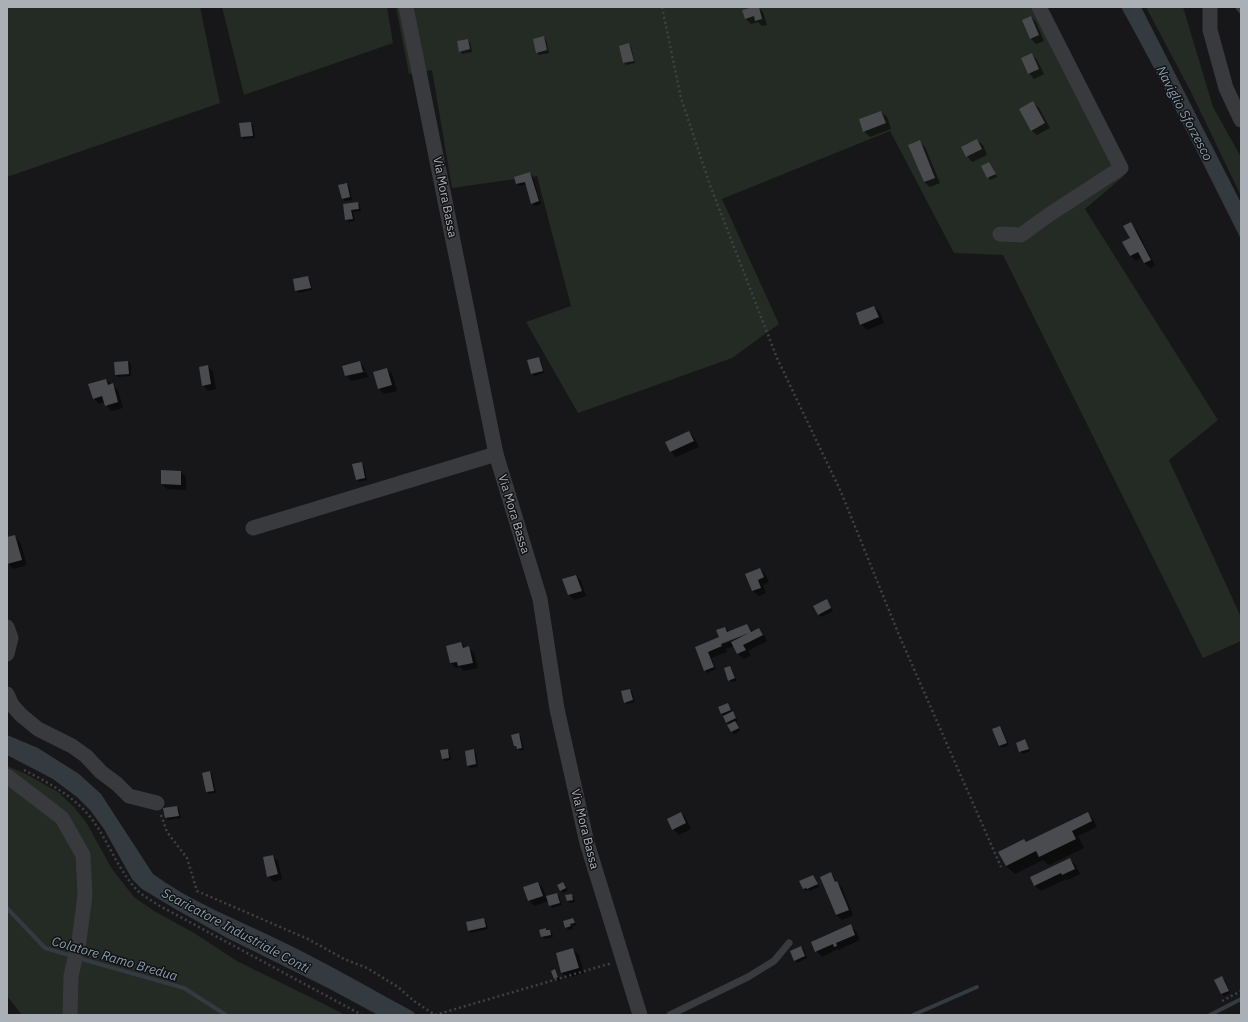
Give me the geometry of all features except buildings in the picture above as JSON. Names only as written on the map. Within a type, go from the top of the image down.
[{"type":"street","name":"Via Mora Bassa","points":[[406,7],[496,454],[540,599],[558,709],[587,843],[640,1015]]},
{"type":"street","points":[[1000,234],[1021,235],[1050,214],[1121,168],[1039,7]]},
{"type":"street","points":[[1210,7],[1210,30],[1226,88],[1241,120]]},
{"type":"street","points":[[253,528],[496,454]]},
{"type":"street","points":[[7,627],[11,638],[7,654]]},
{"type":"street","points":[[7,694],[12,704],[21,715],[38,729],[72,746],[86,756],[101,772],[117,784],[129,796],[157,803]]},
{"type":"street","points":[[13,772],[62,818],[83,855],[85,895],[79,941],[71,976],[70,1015]]},
{"type":"lane","points":[[670,1015],[748,977],[774,961],[789,943]]},
{"type":"path","points":[[662,7],[681,98],[710,184],[777,358],[841,492],[898,635],[1001,867]]},
{"type":"path","points":[[13,772],[52,784],[74,800],[92,820],[129,880],[138,891],[158,905],[362,1015]]},
{"type":"path","points":[[157,803],[167,832],[187,858],[197,891],[308,939],[344,959],[368,968],[398,987],[414,1001],[435,1015],[623,959]]},
{"type":"path","points":[[1222,1001],[1241,991]]},
{"type":"shaded area","points":[[7,7],[200,7],[220,103],[7,177]]},
{"type":"shaded area","points":[[222,7],[387,7],[393,43],[244,95]]},
{"type":"shaded area","points":[[396,7],[1040,7],[1124,176],[1085,209],[1218,420],[1169,460],[1241,617],[1241,641],[1203,658],[1003,255],[954,253],[890,131],[722,199],[779,324],[732,358],[578,413],[526,322],[571,306],[537,176],[452,188],[432,70],[409,74]]},
{"type":"shaded area","points":[[1146,7],[1183,7],[1213,107],[1241,157],[1241,196],[1191,92]]},
{"type":"shaded area","points":[[7,766],[26,774],[58,792],[73,806],[86,822],[112,869],[134,897],[154,911],[194,933],[237,961],[345,1015],[22,1015],[7,996]]},
{"type":"water","name":"Naviglio Sforzesco","points":[[1121,7],[1141,7],[1241,203],[1241,239],[1167,93]]},
{"type":"water","name":"Scaricatore Industriale Conti","points":[[7,735],[38,748],[79,774],[101,794],[153,874],[216,911],[316,958],[412,1011],[416,1015],[378,1015],[328,988],[227,938],[142,889],[132,879],[104,829],[90,810],[77,797],[53,779],[7,755]]},
{"type":"waterway","points":[[1237,7],[1241,12]]},
{"type":"waterway","name":"Colatore Ramo Bredua","points":[[7,908],[45,948],[72,956]]},
{"type":"waterway","name":"Colatore Ramo Bredua","points":[[78,958],[184,988],[226,1015]]},
{"type":"waterway","points":[[913,1015],[977,987]]},
{"type":"waterway","points":[[1210,1015],[1241,999]]}]
